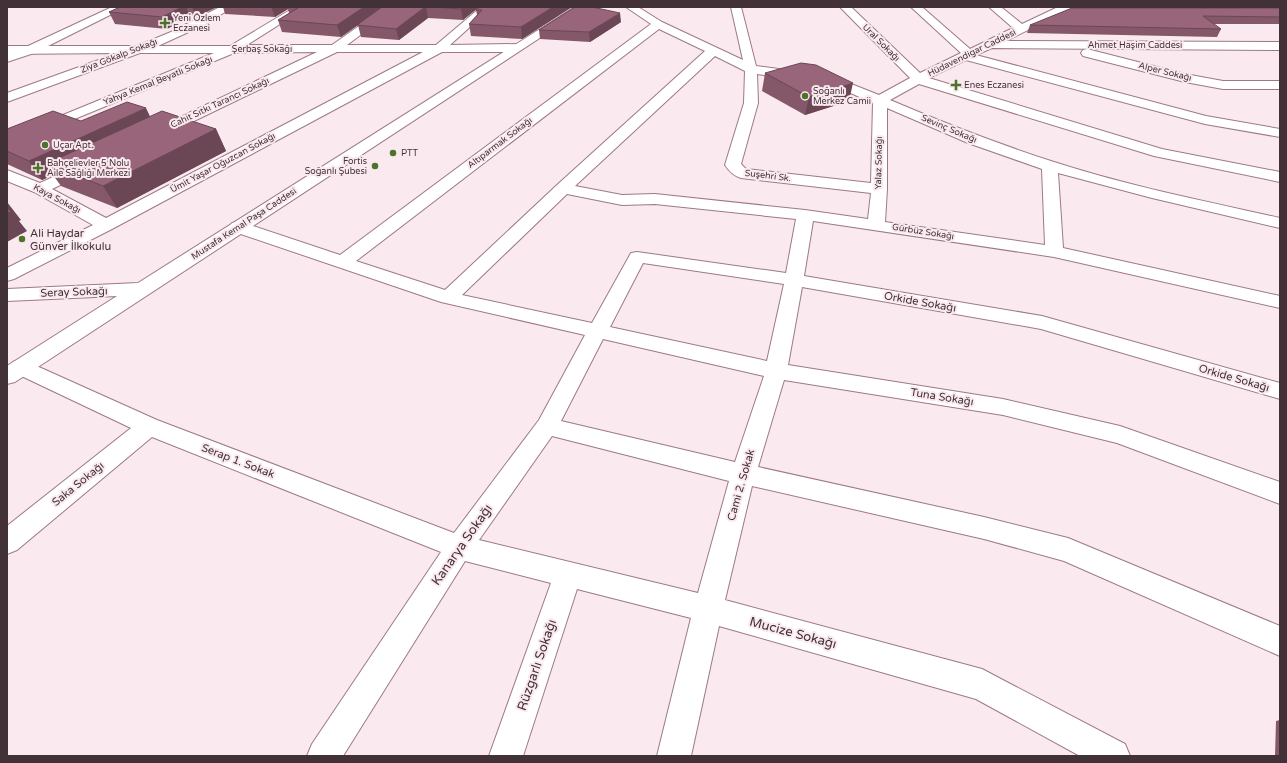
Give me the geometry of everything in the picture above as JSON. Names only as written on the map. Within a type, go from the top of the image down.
[{"type":"street","points":[[7,58],[30,50],[121,7]]},
{"type":"street","name":"Ziya Gökalp Sokağı","points":[[7,98],[136,50],[206,20],[228,7]]},
{"type":"street","name":"Yahya Kemal Beyatlı Sokağı","points":[[7,143],[233,49],[302,7]]},
{"type":"street","name":"Cahit Sıtkı Tarancı Sokağı","points":[[148,138],[334,49],[393,7]]},
{"type":"street","name":"Ümit Yaşar Oğuzcan Sokağı","points":[[7,275],[106,225],[438,48],[487,7]]},
{"type":"street","name":"Mustafa Kemal Paşa Caddesi","points":[[14,371],[582,7]]},
{"type":"street","name":"Sevinç Sokağı","points":[[630,7],[658,24],[751,69],[831,80],[973,140],[1050,166],[1158,195],[1280,223]]},
{"type":"street","points":[[736,7],[751,69]]},
{"type":"street","name":"Ural Sokağı","points":[[844,7],[918,79]]},
{"type":"street","points":[[916,7],[967,55],[1205,120],[1280,133]]},
{"type":"street","points":[[994,7],[1021,29]]},
{"type":"street","points":[[1062,9],[1106,11]]},
{"type":"street","name":"Hüdavendigar Caddesi","points":[[880,100],[918,79],[1062,9]]},
{"type":"street","name":"Altıparmak Sokağı","points":[[343,262],[658,24]]},
{"type":"street","name":"Ahmet Haşim Caddesi","points":[[989,44],[1280,46]]},
{"type":"street","name":"Alper Sokağı","points":[[1053,44],[1185,78],[1222,85],[1280,85]]},
{"type":"street","name":"Şerbaş Sokağı","points":[[7,50],[517,48]]},
{"type":"street","points":[[448,298],[563,188],[713,51]]},
{"type":"street","name":"Suşehri Sk.","points":[[751,69],[751,103],[733,165],[741,173],[879,189]]},
{"type":"street","points":[[918,79],[1159,153],[1280,177]]},
{"type":"street","name":"Yalaz Sokağı","points":[[876,225],[879,189],[880,100]]},
{"type":"street","points":[[40,189],[97,162]]},
{"type":"street","points":[[1050,166],[1054,252]]},
{"type":"street","name":"Kaya Sokağı","points":[[7,175],[40,189],[106,225]]},
{"type":"street","name":"Gürbüz Sokağı","points":[[563,188],[622,200],[655,199],[805,215],[1054,252],[1280,302]]},
{"type":"street","name":"Cami 2. Sokak","points":[[674,756],[708,609],[743,474],[776,371],[805,215]]},
{"type":"street","name":"Tuna Sokağı","points":[[238,227],[448,298],[776,371],[1003,407],[1120,435],[1280,493]]},
{"type":"street","name":"Orkide Sokağı","points":[[596,332],[637,257],[794,280],[1042,322],[1280,391]]},
{"type":"street","name":"Seray Sokağı","points":[[7,295],[142,289]]},
{"type":"street","name":"Kanarya Sokağı","points":[[324,756],[459,547],[547,426],[596,332]]},
{"type":"street","name":"Serap 1. Sokak","points":[[14,371],[149,426],[459,547]]},
{"type":"street","name":"Saka Sokağı","points":[[7,542],[149,426]]},
{"type":"street","points":[[547,426],[743,474],[984,528],[1068,550],[1280,641]]},
{"type":"street","name":"Mucize Sokağı","points":[[459,547],[708,609],[982,685],[1113,756]]},
{"type":"street","name":"Rüzgarlı Sokağı","points":[[506,756],[568,575]]},
{"type":"building","points":[[120,7],[182,7],[162,17],[109,12]]},
{"type":"building","points":[[287,7],[364,7],[337,25],[278,20],[298,8]]},
{"type":"building","points":[[382,7],[425,7],[396,29],[357,25]]},
{"type":"building","points":[[433,7],[463,7],[461,9]]},
{"type":"building","points":[[480,7],[553,7],[521,27],[469,24],[482,10],[476,10]]},
{"type":"building","points":[[575,7],[592,7],[620,13],[589,32],[539,30]]},
{"type":"building","points":[[1072,8],[1280,8],[1280,17],[1203,16],[1221,29],[1030,25]]},
{"type":"building","points":[[801,63],[816,65],[853,83],[809,97],[765,73]]},
{"type":"building","points":[[127,102],[146,108],[29,161],[7,151],[7,129],[53,111],[81,121]]},
{"type":"building","points":[[162,111],[216,129],[103,186],[46,164]]},
{"type":"place","name":"Yeni Özlem Eczanesi","points":[[165,23]]},
{"type":"place","name":"Enes Eczanesi","points":[[956,85]]},
{"type":"place","name":"Soğanlı Merkez Camii","points":[[805,96]]},
{"type":"place","name":"Uçar Apt.","points":[[45,145]]},
{"type":"place","name":"PTT","points":[[393,153]]},
{"type":"place","name":"Fortis Soğanlı Şubesi","points":[[375,166]]},
{"type":"place","name":"Bahçelievler 5 Nolu Aile Sağlığı Merkezi","points":[[38,168]]},
{"type":"place","name":"Ali Haydar Günver İlkokulu","points":[[22,239]]}]
